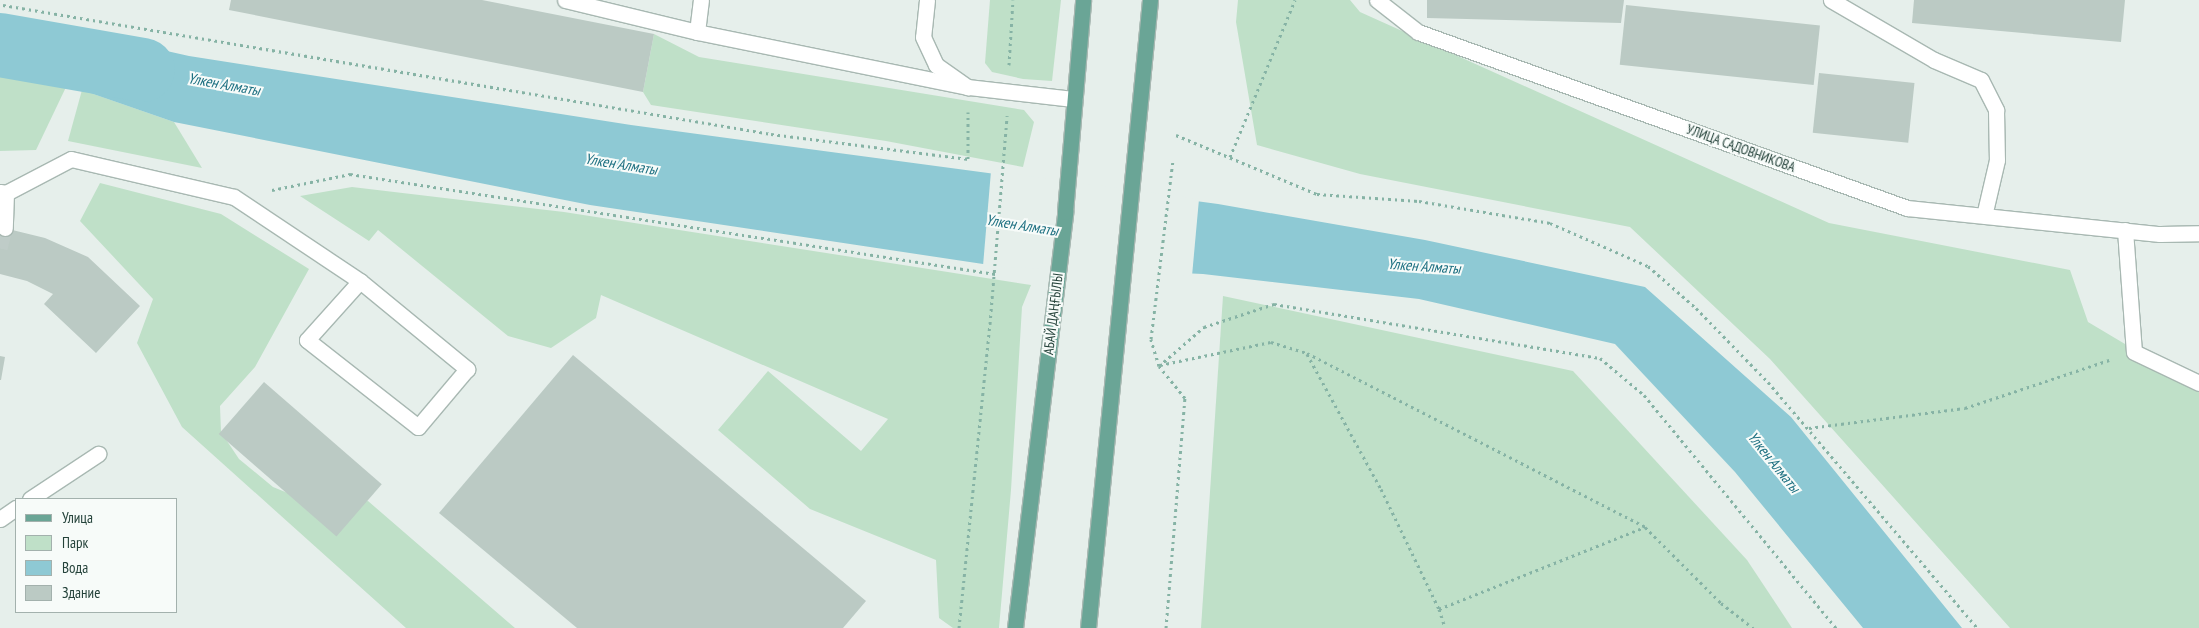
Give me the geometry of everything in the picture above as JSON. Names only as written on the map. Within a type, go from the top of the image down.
[{"type":"main road","name":"АБАЙ ДАҢҒЫЛЫ","points":[[1015,628],[1051,330],[1084,0]]},
{"type":"main road","points":[[1088,628],[1115,337],[1150,0]]},
{"type":"street","points":[[565,0],[697,32],[968,87],[1074,99]]},
{"type":"street","points":[[697,32],[700,0]]},
{"type":"street","points":[[927,0],[923,37],[936,65],[968,87]]},
{"type":"street","name":"УЛИЦА САДОВНИКОВА","points":[[1376,0],[1418,32],[1907,208],[2160,234],[2199,233]]},
{"type":"street","points":[[1831,0],[1934,60],[1981,80],[1996,110],[1997,160],[1984,216]]},
{"type":"street","points":[[5,228],[3,193],[71,158],[234,197],[360,281],[467,369],[418,427],[306,340],[360,281]]},
{"type":"street","points":[[2126,230],[2134,352],[2199,384]]},
{"type":"street","points":[[32,498],[98,454]]},
{"type":"street","points":[[0,519],[15,509]]},
{"type":"path","points":[[1230,157],[1295,0]]},
{"type":"path","points":[[3,6],[771,134],[968,159],[968,87]]},
{"type":"path","points":[[1176,135],[1317,194],[1419,200],[1550,223],[1648,266],[1696,308],[1808,428],[1977,628]]},
{"type":"path","points":[[958,628],[995,274],[1006,147]]},
{"type":"path","points":[[1166,628],[1185,398],[1159,366],[1151,339],[1173,162]]},
{"type":"path","points":[[234,197],[350,174],[995,274]]},
{"type":"path","points":[[1159,366],[1204,327],[1274,304],[1600,358],[1644,395],[1836,628]]},
{"type":"path","points":[[1159,366],[1271,342],[1307,353],[1645,527],[1721,604],[1753,628]]},
{"type":"path","points":[[1808,428],[1965,408],[2134,352]]},
{"type":"path","points":[[1307,353],[1381,490],[1439,609],[1445,628]]},
{"type":"path","points":[[1439,609],[1645,527]]},
{"type":"green space","points":[[990,0],[1061,0],[1052,81],[1023,79],[992,72],[985,63]]},
{"type":"green space","points":[[1238,0],[1350,0],[1360,12],[1829,223],[2070,270],[2088,322],[2199,388],[2199,628],[2010,628],[1770,359],[1630,227],[1360,174],[1257,145],[1236,22]]},
{"type":"green space","points":[[654,34],[699,57],[1024,110],[1034,122],[1023,167],[886,141],[651,105],[643,92]]},
{"type":"green space","points":[[0,72],[67,85],[36,150],[0,151]]},
{"type":"green space","points":[[82,90],[174,122],[202,168],[68,141]]},
{"type":"green space","points":[[100,183],[221,214],[309,269],[255,367],[220,406],[221,432],[239,459],[273,487],[305,500],[342,505],[368,501],[515,628],[406,628],[182,427],[137,343],[153,299],[80,221]]},
{"type":"green space","points":[[352,187],[564,212],[1031,285],[1022,307],[1011,490],[999,628],[953,628],[939,618],[936,560],[810,509],[718,430],[768,371],[861,451],[888,419],[601,295],[596,318],[551,348],[508,336],[378,230],[369,241],[300,196]]},
{"type":"green space","points":[[1223,296],[1573,371],[1747,560],[1792,628],[1201,628]]},
{"type":"water","points":[[60,27],[189,56],[631,125],[1218,204],[1425,240],[1645,287],[1791,417],[1962,628],[1863,628],[1735,472],[1615,344],[1419,299],[1203,274],[983,264],[590,205],[174,122],[50,79]]},
{"type":"pier","points":[[991,171],[1199,199],[1192,276],[983,266]]},
{"type":"building","points":[[231,0],[482,0],[654,34],[643,92],[229,10]]},
{"type":"building","points":[[1427,0],[1624,0],[1621,23],[1427,18]]},
{"type":"building","points":[[1914,0],[2125,0],[2121,42],[1912,23]]},
{"type":"building","points":[[1626,5],[1820,25],[1814,85],[1620,65]]},
{"type":"building","points":[[1819,73],[1914,83],[1908,143],[1813,133]]},
{"type":"building","points":[[0,227],[45,238],[88,257],[140,306],[96,353],[44,304],[53,294],[27,281],[0,274]]},
{"type":"building","points":[[573,355],[866,601],[843,628],[577,628],[439,513]]},
{"type":"building","points":[[0,356],[5,357],[1,380],[0,380]]},
{"type":"building","points":[[264,382],[382,484],[336,536],[219,434]]},
{"type":"waterway","name":"Үлкен Алматы","points":[[0,45],[143,70]]},
{"type":"tunnel","points":[[0,248],[5,228]]}]
